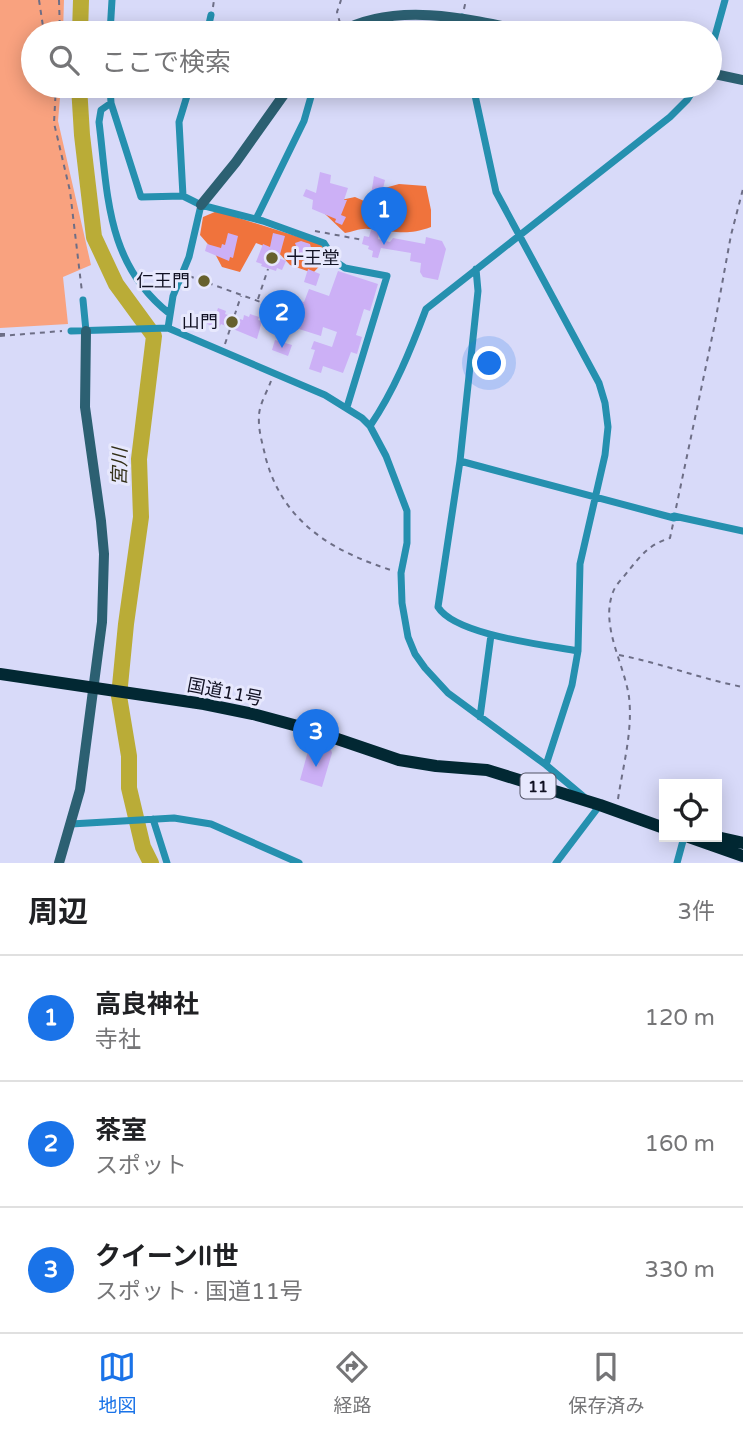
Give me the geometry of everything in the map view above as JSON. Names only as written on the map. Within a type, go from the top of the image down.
[{"type":"highway","name":"国道11号","points":[[0,674],[253,714],[305,728],[399,760],[487,770],[659,824]]},
{"type":"highway","points":[[722,838],[743,843]]},
{"type":"highway","points":[[702,842],[743,856]]},
{"type":"street","points":[[111,21],[112,0]]},
{"type":"street","points":[[719,21],[725,0]]},
{"type":"street","points":[[363,21],[395,11],[424,11],[480,21]]},
{"type":"street","points":[[209,21],[211,15]]},
{"type":"street","points":[[462,17],[463,21]]},
{"type":"street","points":[[722,76],[743,80]]},
{"type":"street","points":[[111,98],[141,197],[183,196],[201,205],[256,219],[324,243],[336,261],[345,268],[387,276],[347,407]]},
{"type":"street","points":[[183,196],[179,122],[186,98]]},
{"type":"street","points":[[166,328],[173,296],[189,257],[201,205],[236,162],[281,98]]},
{"type":"street","points":[[256,219],[304,121],[311,98]]},
{"type":"street","points":[[476,98],[496,192],[599,383],[608,427],[605,455],[580,565],[578,651],[572,685],[546,765]]},
{"type":"street","points":[[370,426],[381,410],[414,342],[426,309],[670,117],[688,98]]},
{"type":"street","points":[[111,103],[101,110],[99,122],[112,225],[137,280],[152,300],[170,314]]},
{"type":"street","points":[[476,269],[478,291],[460,461],[438,607],[449,619],[491,635],[578,651]]},
{"type":"street","points":[[59,863],[80,790],[97,688],[102,622],[104,554],[85,407],[86,331],[83,300]]},
{"type":"street","points":[[71,331],[166,328],[347,407],[370,426],[386,456],[407,511],[407,543],[401,573],[403,617],[415,654],[448,693],[595,803],[556,863]]},
{"type":"street","points":[[460,461],[594,498],[743,531]]},
{"type":"street","points":[[480,717],[491,635]]},
{"type":"street","points":[[71,824],[174,818],[211,824],[299,863]]},
{"type":"street","points":[[153,819],[167,863]]},
{"type":"street","points":[[677,863],[685,842]]},
{"type":"path","points":[[39,0],[42,21]]},
{"type":"path","points":[[59,0],[60,21]]},
{"type":"path","points":[[338,21],[337,12],[341,0]]},
{"type":"path","points":[[54,98],[54,123],[70,191],[83,300]]},
{"type":"path","points":[[616,810],[630,720],[629,696],[608,609],[614,589],[642,554],[654,543],[670,538],[731,235],[743,189]]},
{"type":"path","points":[[258,300],[268,269]]},
{"type":"path","points":[[182,273],[280,309]]},
{"type":"path","points":[[223,352],[242,295]]},
{"type":"path","points":[[0,335],[71,331]]},
{"type":"path","points":[[274,373],[258,415],[260,436],[280,495],[307,528],[326,541],[362,561],[401,573]]},
{"type":"path","points":[[618,654],[743,687]]},
{"type":"shaded area","points":[[0,0],[64,0],[63,21],[21,21],[21,98],[60,98],[58,121],[91,265],[63,277],[68,324],[0,328]]},
{"type":"shaded area","points":[[399,184],[426,186],[431,227],[406,232],[365,229],[345,233],[325,214],[331,202],[355,197],[371,204],[381,189]]},
{"type":"shaded area","points":[[217,211],[321,244],[328,257],[313,273],[290,265],[277,251],[256,243],[240,272],[222,267],[213,250],[200,235],[203,217]]},
{"type":"building","points":[[320,172],[331,175],[330,183],[348,188],[341,215],[346,217],[342,225],[335,222],[336,219],[312,209],[313,200],[303,196],[306,189],[316,193]]},
{"type":"building","points":[[374,176],[385,180],[381,197],[371,195]]},
{"type":"building","points":[[371,230],[379,232],[378,239],[390,242],[393,238],[425,244],[426,237],[442,241],[446,249],[438,280],[423,277],[420,272],[421,263],[410,261],[411,253],[381,248],[378,258],[372,257],[373,251],[362,244],[364,236],[369,237]]},
{"type":"building","points":[[228,233],[238,236],[233,258],[230,257],[229,261],[205,251],[207,244],[221,248],[222,244],[225,245]]},
{"type":"building","name":"十王堂","points":[[273,233],[285,236],[279,258],[286,261],[282,270],[277,268],[276,271],[256,262],[263,244],[270,247]]},
{"type":"building","points":[[301,241],[310,244],[312,251],[303,254],[298,252],[295,243]]},
{"type":"building","points":[[308,269],[320,274],[316,286],[304,282]]},
{"type":"building","points":[[338,271],[378,284],[370,311],[364,309],[356,335],[362,337],[357,354],[351,352],[343,373],[323,366],[321,373],[309,369],[315,350],[311,349],[314,341],[332,347],[337,332],[323,327],[321,336],[280,323],[281,318],[278,316],[283,300],[286,302],[288,297],[304,302],[309,289],[329,296]]},
{"type":"building","name":"仁王門","points":[[201,273],[209,277],[206,287],[198,284]]},
{"type":"building","points":[[218,308],[226,311],[225,314],[243,320],[244,315],[259,317],[258,320],[262,321],[257,339],[221,324],[219,328],[207,324],[210,316],[215,317]]},
{"type":"building","points":[[275,340],[292,345],[288,356],[272,350]]},
{"type":"building","points":[[310,744],[331,750],[332,753],[322,787],[300,780]]},
{"type":"waterway","name":"宮川","points":[[80,21],[81,0]]},
{"type":"waterway","name":"宮川","points":[[80,98],[94,237],[116,284],[154,336],[139,459],[141,517],[119,696],[129,756],[129,788],[143,847],[151,863]]},
{"type":"place","name":"高良神社","points":[[384,245]]},
{"type":"place","name":"十王堂","points":[[272,258]]},
{"type":"place","name":"仁王門","points":[[204,281]]},
{"type":"place","name":"山門","points":[[232,322]]},
{"type":"place","name":"茶室","points":[[282,348]]},
{"type":"place","name":"クイーンII世","points":[[316,767]]}]
